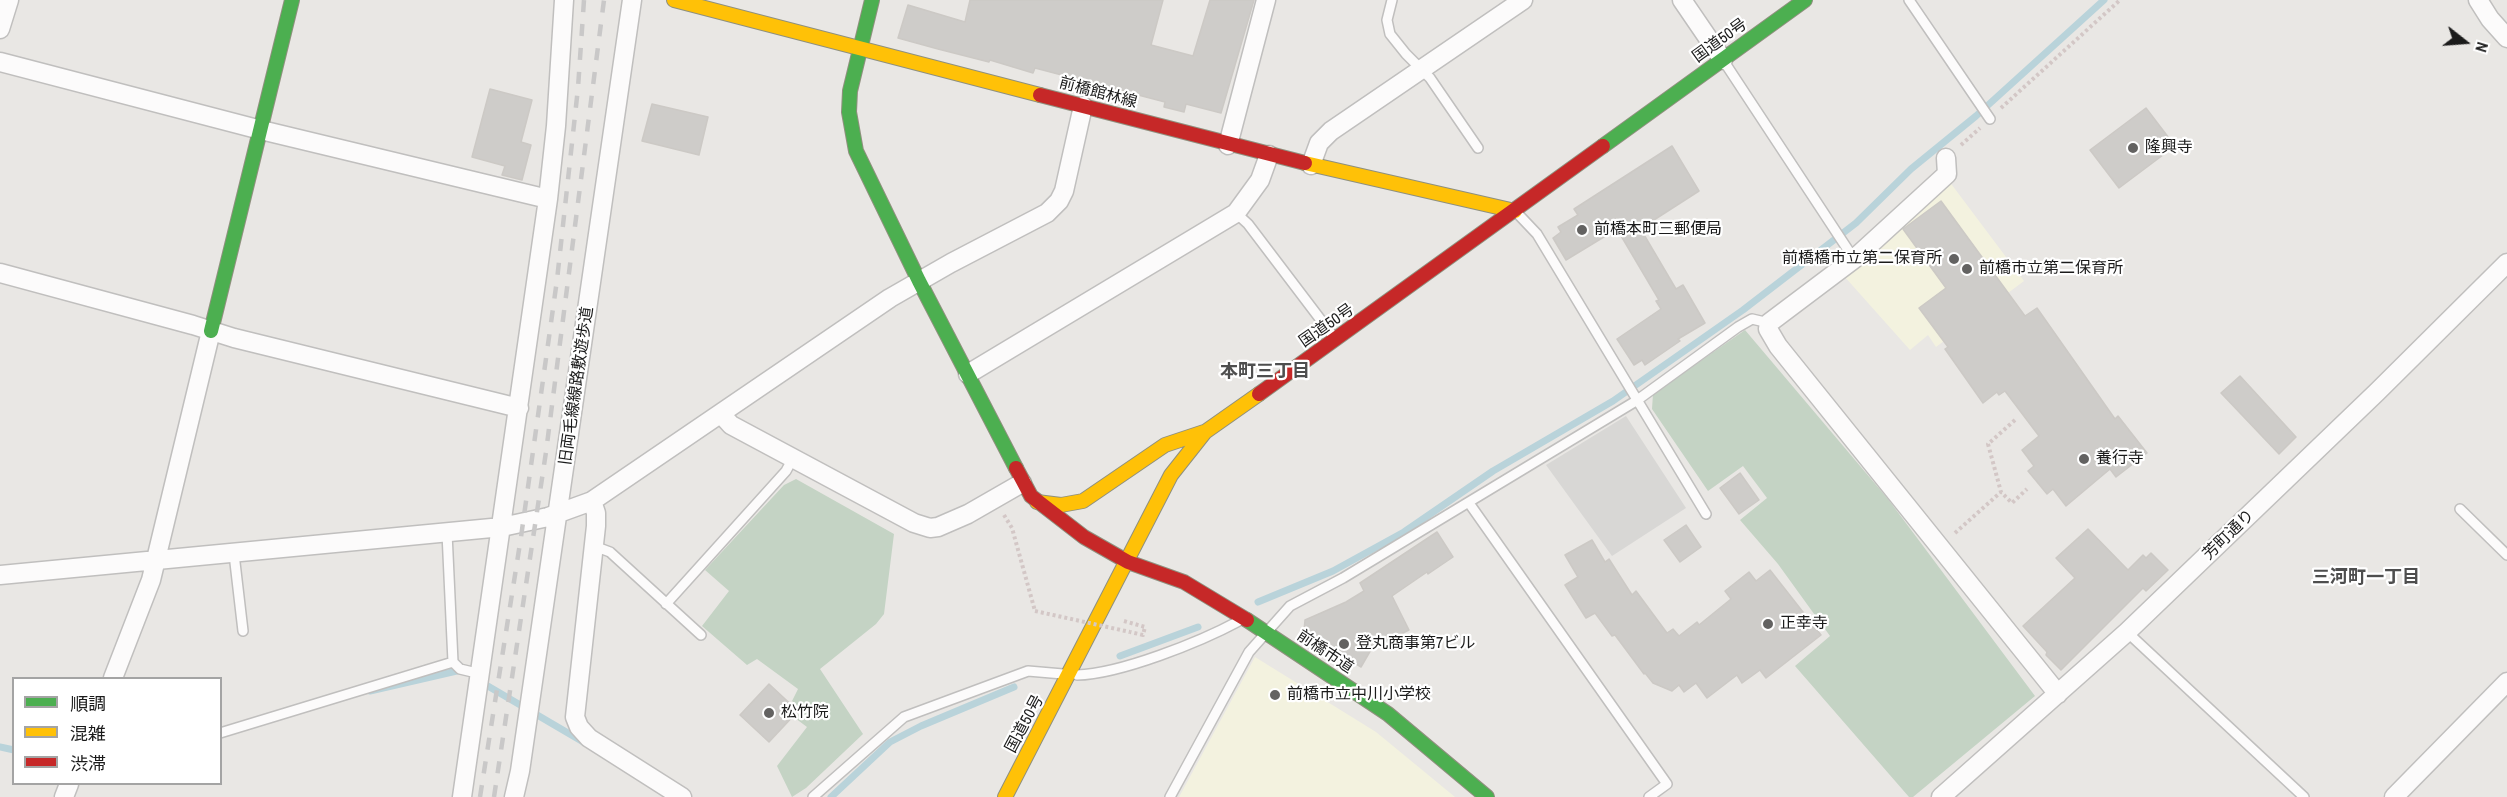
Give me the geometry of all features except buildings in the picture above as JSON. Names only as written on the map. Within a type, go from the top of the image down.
[{"type":"main road","points":[[211,331],[292,0]]},
{"type":"main road","name":"前橋館林線","points":[[674,0],[1228,145],[1515,210]]},
{"type":"main road","name":"前橋市道","points":[[872,0],[850,92],[849,112],[856,151],[1022,483],[1037,502],[1084,537],[1128,562],[1184,582],[1267,633],[1388,714],[1487,797]]},
{"type":"main road","name":"国道50号","points":[[1005,797],[1171,475],[1204,432],[1337,340],[1805,0]]},
{"type":"main road","points":[[1037,502],[1061,505],[1083,501],[1165,445],[1204,432]]},
{"type":"street","points":[[0,29],[9,0]]},
{"type":"street","points":[[462,797],[548,199],[556,126],[564,0]]},
{"type":"street","name":"旧両毛線線路敷遊歩道","points":[[515,797],[632,0]]},
{"type":"street","points":[[1228,145],[1266,0]]},
{"type":"street","points":[[1311,165],[1319,143],[1331,131],[1523,0]]},
{"type":"street","points":[[1682,0],[1723,60]]},
{"type":"street","points":[[2478,0],[2490,19],[2507,38]]},
{"type":"street","points":[[0,62],[261,130],[548,199]]},
{"type":"street","points":[[0,575],[502,528],[558,514],[592,501],[890,298],[1054,207],[1064,191],[1083,106]]},
{"type":"street","points":[[968,374],[1236,213],[1260,180],[1269,155]]},
{"type":"street","points":[[1946,158],[1947,174],[1854,259],[1769,323],[1768,329],[1778,346],[1938,548],[2058,693]]},
{"type":"street","name":"芳町通り","points":[[1941,797],[2127,632],[2377,393],[2507,263]]},
{"type":"street","points":[[0,273],[211,331],[519,408]]},
{"type":"street","points":[[112,677],[147,595],[211,331]]},
{"type":"street","points":[[721,414],[731,425],[914,523],[930,528],[938,527],[968,514],[1022,483]]},
{"type":"street","points":[[592,501],[596,513],[594,546],[575,717],[579,727],[589,738],[682,797]]},
{"type":"street","points":[[2394,797],[2507,681]]},
{"type":"lane","points":[[1392,0],[1387,20],[1390,34],[1430,78],[1478,148]]},
{"type":"lane","points":[[1910,0],[1990,119]]},
{"type":"lane","points":[[1723,60],[1854,259]]},
{"type":"lane","points":[[1515,210],[1537,234],[1706,514]]},
{"type":"lane","points":[[1236,213],[1248,224],[1337,340]]},
{"type":"lane","points":[[1170,797],[1249,652],[1290,606],[1343,578],[1636,401],[1738,327],[1752,319],[1769,323]]},
{"type":"lane","points":[[666,604],[786,471],[793,458]]},
{"type":"lane","points":[[1469,502],[1667,784],[1649,797]]},
{"type":"lane","points":[[2460,509],[2507,555]]},
{"type":"lane","points":[[447,533],[453,662],[460,669],[481,674]]},
{"type":"lane","points":[[594,546],[610,552],[701,635]]},
{"type":"lane","points":[[234,554],[243,631]]},
{"type":"lane","points":[[813,797],[904,717],[1028,671],[1093,675],[1136,663],[1220,632],[1244,619]]},
{"type":"lane","points":[[2127,632],[2304,797]]},
{"type":"lane","points":[[222,732],[453,662]]},
{"type":"path","points":[[1946,158],[2120,0]]},
{"type":"path","points":[[2015,420],[1988,444],[2001,492],[2012,503],[2027,489]]},
{"type":"path","points":[[1938,548],[2001,492]]},
{"type":"path","points":[[995,498],[1011,528],[1035,611],[1143,635],[1145,627],[1124,621]]},
{"type":"shaded area","points":[[1949,181],[2024,281],[1936,347],[1928,335],[1910,350],[1844,276]]},
{"type":"shaded area","points":[[1745,330],[1888,499],[2035,696],[1913,797],[1909,797],[1795,666],[1830,636],[1778,564],[1740,520],[1767,498],[1743,466],[1708,491],[1652,409],[1653,394]]},
{"type":"shaded area","points":[[1626,416],[1686,508],[1612,556],[1546,465]]},
{"type":"shaded area","points":[[796,479],[894,534],[884,614],[876,624],[820,669],[863,734],[806,788],[792,797],[777,766],[807,727],[795,718],[802,710],[792,701],[798,689],[757,659],[747,665],[702,626],[729,591],[705,570],[784,485]]},
{"type":"shaded area","name":"前橋市立中川小学校","points":[[1255,657],[1376,732],[1455,797],[1179,797]]},
{"type":"waterway","points":[[1258,602],[1333,571],[1404,532],[1493,471],[1613,401],[1743,310],[1856,223],[1911,169],[1976,116],[2104,0]]},
{"type":"waterway","points":[[1120,656],[1198,627]]},
{"type":"waterway","points":[[370,691],[461,670]]},
{"type":"waterway","points":[[481,682],[585,743]]},
{"type":"waterway","points":[[831,797],[890,742],[921,726],[1014,687]]},
{"type":"waterway","points":[[0,747],[12,750]]},
{"type":"railway","points":[[480,797],[521,537],[557,280],[578,88],[584,0]]},
{"type":"railway","points":[[494,797],[546,452],[604,0]]},
{"type":"traffic: fast","points":[[211,331],[292,0]]},
{"type":"traffic: fast","points":[[872,0],[850,91],[849,112],[856,151],[919,281],[1016,468]]},
{"type":"traffic: fast","points":[[1603,146],[1805,0]]},
{"type":"traffic: fast","points":[[1247,620],[1388,714],[1487,797]]},
{"type":"traffic: slow","points":[[674,0],[1040,95]]},
{"type":"traffic: slow","points":[[1305,163],[1515,211]]},
{"type":"traffic: slow","points":[[1005,797],[1171,475],[1205,432],[1259,394]]},
{"type":"traffic: slow","points":[[1037,502],[1061,505],[1083,501],[1165,445],[1204,432]]},
{"type":"traffic: jam","points":[[1040,95],[1305,163]]},
{"type":"traffic: jam","points":[[1259,394],[1603,146]]},
{"type":"traffic: jam","points":[[1016,468],[1031,496],[1084,537],[1128,562],[1184,582],[1247,620]]},
{"type":"place","name":"隆興寺","points":[[2133,148]]},
{"type":"place","name":"前橋本町三郵便局","points":[[1582,230]]},
{"type":"place","name":"前橋橋市立第二保育所","points":[[1954,259]]},
{"type":"place","name":"前橋市立第二保育所","points":[[1967,269]]},
{"type":"place","name":"養行寺","points":[[2084,459]]},
{"type":"place","name":"正幸寺","points":[[1768,624]]},
{"type":"place","name":"登丸商事第7ビル","points":[[1344,644]]},
{"type":"place","name":"前橋市立中川小学校","points":[[1275,695]]},
{"type":"place","name":"松竹院","points":[[769,713]]},
{"type":"district","name":"本町三丁目","points":[[1265,372]]},
{"type":"district","name":"三河町一丁目","points":[[2366,578]]}]
